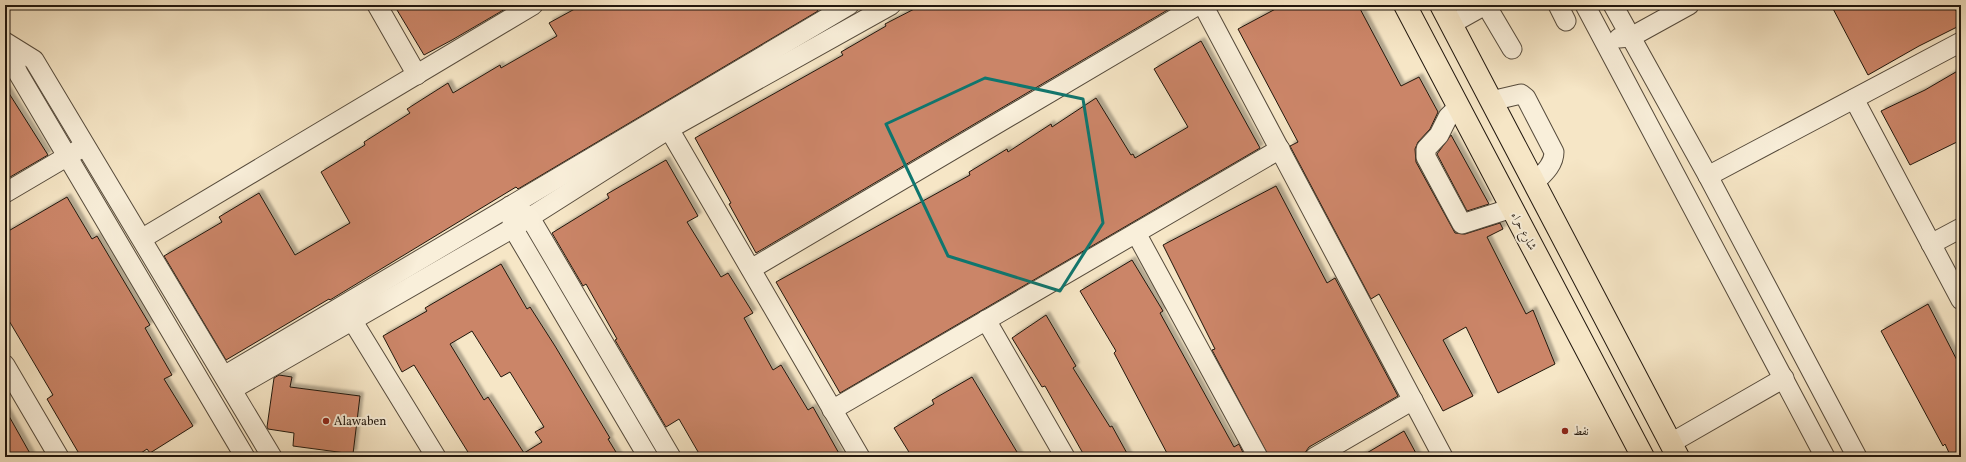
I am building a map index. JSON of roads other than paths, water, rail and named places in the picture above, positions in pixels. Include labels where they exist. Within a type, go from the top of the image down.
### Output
[{"type":"main road","name":"شارع حراء","points":[[1405,5],[1643,457]]},
{"type":"main road","points":[[1441,5],[1674,450]]},
{"type":"street","points":[[377,5],[417,75]]},
{"type":"street","points":[[143,238],[533,5]]},
{"type":"street","points":[[229,383],[352,320],[513,228],[529,216],[669,129],[891,5]]},
{"type":"street","points":[[751,269],[1198,5]]},
{"type":"street","points":[[1204,5],[1443,457]]},
{"type":"street","points":[[1451,24],[1486,5],[1512,49]]},
{"type":"street","points":[[1585,5],[1825,457]]},
{"type":"street","points":[[1603,39],[1631,37],[1689,5]]},
{"type":"street","points":[[229,383],[510,206],[843,6]]},
{"type":"street","points":[[1603,39],[1618,7]]},
{"type":"street","points":[[1618,7],[1631,37],[1708,176],[1857,457]]},
{"type":"street","points":[[5,42],[34,60],[143,238],[269,452],[246,457],[18,74],[5,42]]},
{"type":"street","points":[[1708,176],[1961,42]]},
{"type":"street","points":[[1491,101],[1521,94],[1526,98],[1554,152],[1552,164],[1534,183]]},
{"type":"street","points":[[1854,99],[1961,300]]},
{"type":"street","points":[[1458,107],[1448,118],[1439,135],[1426,149],[1426,157],[1462,224],[1512,208]]},
{"type":"street","points":[[669,129],[860,457]]},
{"type":"street","points":[[5,193],[85,145]]},
{"type":"street","points":[[832,410],[1280,149]]},
{"type":"street","points":[[510,206],[529,216],[671,457]]},
{"type":"street","points":[[510,206],[513,228],[648,457]]},
{"type":"street","points":[[1931,244],[1961,228]]},
{"type":"street","points":[[1136,232],[1258,457]]},
{"type":"street","points":[[352,320],[436,457]]},
{"type":"street","points":[[986,320],[1065,457]]},
{"type":"street","points":[[5,365],[60,457]]},
{"type":"street","points":[[1674,450],[1784,378]]},
{"type":"street","points":[[1315,457],[1412,400]]},
{"type":"place","name":"Alawaben","points":[[326,421]]},
{"type":"place","name":"نفط","points":[[1565,431]]}]
